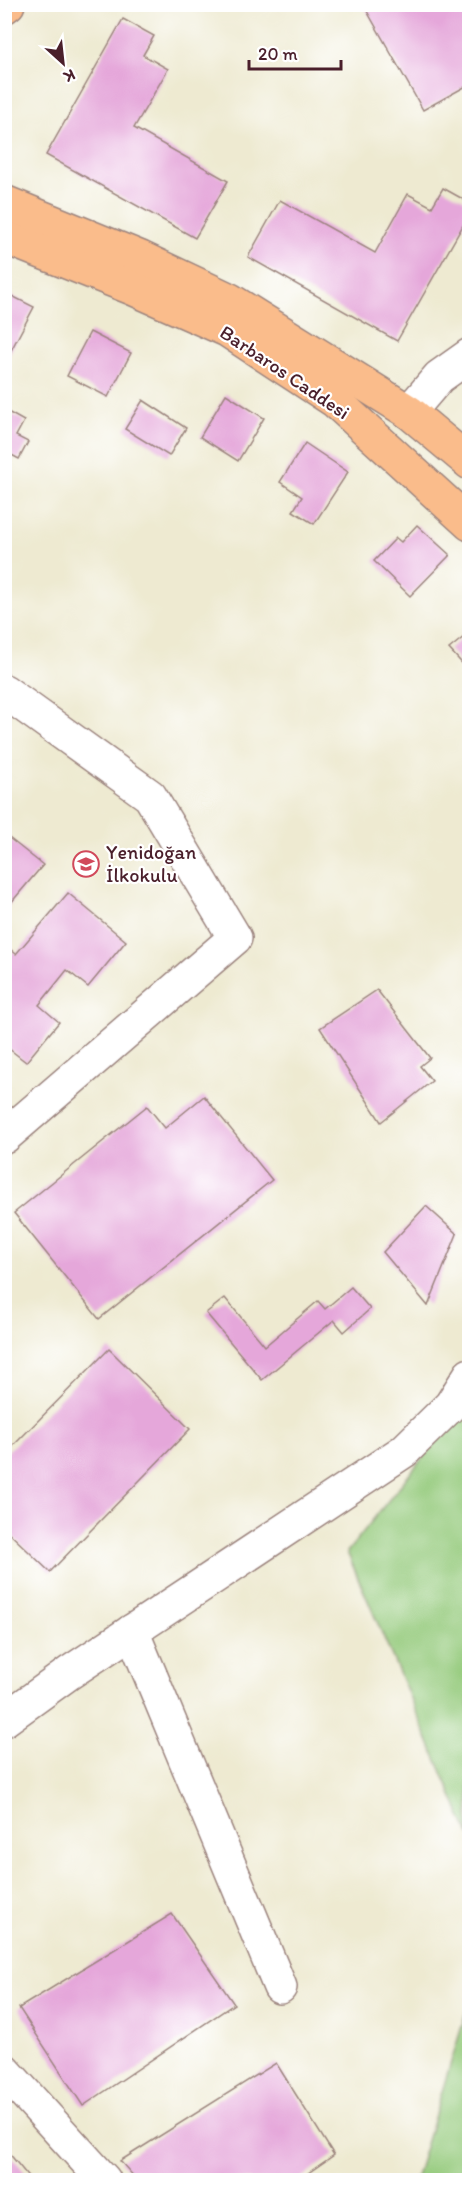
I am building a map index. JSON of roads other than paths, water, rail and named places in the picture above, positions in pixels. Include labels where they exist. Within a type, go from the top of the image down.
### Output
[{"type":"main road","name":"Barbaros Caddesi","points":[[4,202],[141,258],[230,300],[409,412],[470,463]]},
{"type":"main road","name":"Barbaros Caddesi","points":[[4,237],[132,288],[228,330],[334,401],[470,524]]},
{"type":"street","points":[[409,412],[439,377],[470,356]]},
{"type":"street","points":[[4,691],[150,796],[235,938],[4,1137]]},
{"type":"street","points":[[4,1720],[69,1673],[404,1450],[451,1405],[470,1375]]},
{"type":"street","points":[[132,1631],[280,1988]]},
{"type":"street","points":[[4,2070],[97,2178]]},
{"type":"place","name":"Yenidoğan İlkokulu","points":[[86,864]]}]
